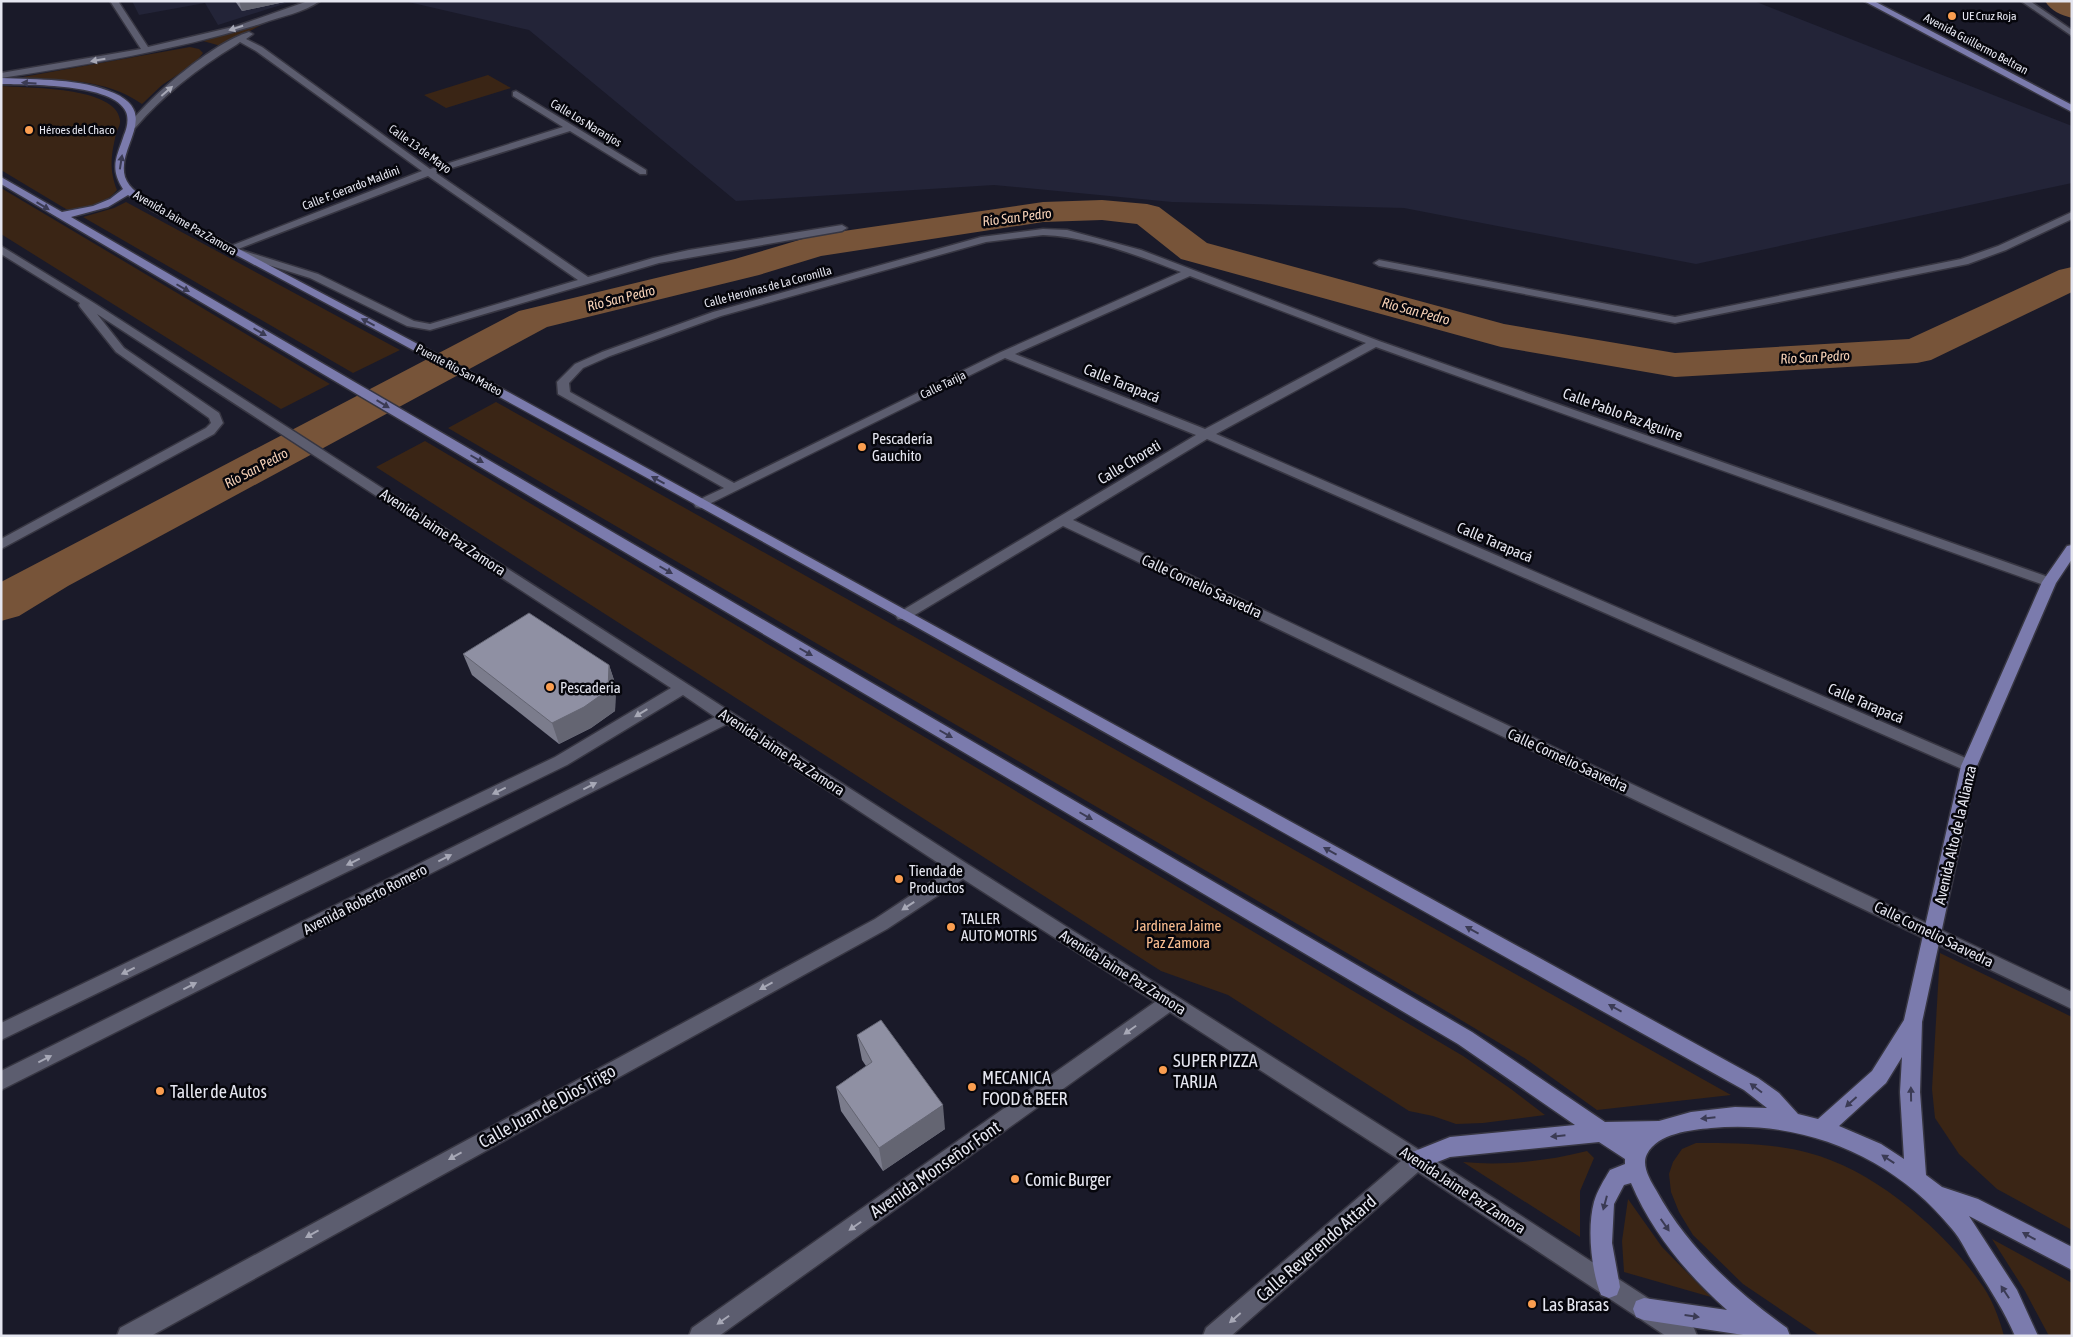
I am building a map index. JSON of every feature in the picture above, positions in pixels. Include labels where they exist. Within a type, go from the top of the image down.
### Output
[{"type":"main road","name":"Avenida Guillermo Beltran","points":[[1868,1],[2072,109]]},
{"type":"main road","points":[[1,81],[81,86],[103,92],[121,100],[130,110],[132,126]]},
{"type":"main road","name":"Avenida Jaime Paz Zamora","points":[[132,126],[119,161],[120,176],[128,189],[228,249],[412,345]]},
{"type":"main road","points":[[1,180],[1465,1038],[1521,1074],[1601,1132],[1636,1163],[1654,1209],[1682,1248],[1714,1282],[1773,1331]]},
{"type":"main road","points":[[58,215],[92,210],[120,198],[128,189]]},
{"type":"main road","name":"Puente Río San Mateo","points":[[412,345],[701,504]]},
{"type":"main road","points":[[701,504],[1751,1084],[1772,1100],[1792,1121]]},
{"type":"main road","name":"Avenida Alto de la Alianza","points":[[1916,1177],[1910,1092],[1913,1022],[1969,766],[2049,582],[2072,549]]},
{"type":"main road","name":"Avenida Alto de la Alianza","points":[[1822,1128],[1879,1077],[1913,1022]]},
{"type":"main road","points":[[1609,1287],[1601,1243],[1604,1202],[1617,1177],[1636,1163],[1645,1141],[1659,1131],[1676,1124],[1711,1118],[1757,1117],[1792,1121],[1822,1128],[1875,1151],[1916,1177],[1959,1220],[2009,1299],[2027,1336]]},
{"type":"main road","points":[[1417,1160],[1450,1147],[1601,1132],[1659,1131]]},
{"type":"main road","points":[[1934,1196],[1971,1206],[2072,1260]]},
{"type":"main road","points":[[1644,1309],[1773,1331]]},
{"type":"street","points":[[114,1],[146,51]]},
{"type":"street","points":[[1,76],[179,44],[282,15],[316,1]]},
{"type":"street","points":[[2026,1],[2072,34]]},
{"type":"street","points":[[132,126],[147,108],[173,86],[240,39],[282,15]]},
{"type":"street","name":"Calle 13 de Mayo","points":[[240,39],[265,53],[429,172],[584,280]]},
{"type":"street","points":[[179,44],[206,46],[217,54]]},
{"type":"street","name":"Calle Los Naranjos","points":[[516,94],[643,172]]},
{"type":"street","name":"Calle F. Gerardo Maldini","points":[[228,249],[429,172],[569,128]]},
{"type":"street","points":[[1379,263],[1675,320],[1964,262],[2002,248],[2072,215]]},
{"type":"street","points":[[228,249],[314,276],[411,324],[430,327],[584,280],[689,253],[842,228]]},
{"type":"street","name":"Calle Heroinas de La Coronilla","points":[[734,488],[564,394],[563,382],[579,366],[606,354],[717,314],[834,283],[985,239],[1010,234],[1067,233],[1137,252],[1175,266],[1188,273]]},
{"type":"street","points":[[1,248],[74,294],[120,350],[215,416],[217,423],[210,431],[2,543]]},
{"type":"street","name":"Calle Pablo Paz Aguirre","points":[[1188,273],[1375,343],[2049,582]]},
{"type":"street","name":"Calle Tarija","points":[[701,504],[1005,354],[1188,273]]},
{"type":"street","name":"Avenida Jaime Paz Zamora","points":[[74,294],[963,870],[1417,1160],[1686,1336]]},
{"type":"street","name":"Calle Choreti","points":[[903,616],[1206,434],[1375,343]]},
{"type":"street","name":"Calle Tarapacá","points":[[1005,354],[1206,434],[1969,766]]},
{"type":"street","name":"Calle Cornelio Saavedra","points":[[1064,521],[2072,1001]]},
{"type":"street","points":[[1,1032],[561,761],[683,688]]},
{"type":"street","name":"Avenida Roberto Romero","points":[[1,1081],[728,717]]},
{"type":"street","name":"Calle Juan de Dios Trigo","points":[[128,1336],[880,924],[963,870]]},
{"type":"street","name":"Avenida Monseñor Font","points":[[700,1336],[1170,1002]]},
{"type":"street","name":"Calle Reverendo Attard","points":[[1214,1336],[1417,1160]]},
{"type":"shaded area","points":[[132,1],[293,1],[218,25],[205,3],[139,15]]},
{"type":"shaded area","points":[[404,1],[1754,1],[2072,126],[2072,183],[1696,264],[1404,208],[1172,202],[994,185],[736,201],[529,30]]},
{"type":"green space","points":[[269,21],[221,46],[203,41]]},
{"type":"green space","points":[[190,47],[199,49],[203,53],[194,64],[162,85],[142,104],[113,89],[98,85],[66,80],[17,78]]},
{"type":"green space","points":[[488,75],[511,88],[446,108],[424,95]]},
{"type":"green space","points":[[1,86],[68,91],[103,101],[115,109],[120,120],[112,156],[112,169],[117,190],[107,200],[94,206],[66,209],[1,170]]},
{"type":"green space","points":[[1,188],[330,384],[281,409],[1,234]]},
{"type":"green space","points":[[126,202],[400,350],[353,373],[83,217],[114,208]]},
{"type":"green space","name":"Jardinera Jaime Paz Zamora","points":[[496,402],[1731,1095],[1597,1110],[1526,1059],[1441,1008],[448,428]]},
{"type":"green space","name":"Jardinera Jaime Paz Zamora","points":[[425,441],[1463,1056],[1545,1115],[1483,1123],[1456,1124],[1433,1116],[1409,1111],[1228,995],[1161,971],[376,467]]},
{"type":"green space","points":[[1940,953],[2072,1017],[2072,1230],[1997,1189],[1959,1154],[1935,1118],[1932,1089]]},
{"type":"green space","points":[[1696,1143],[1753,1144],[1809,1153],[1857,1172],[1881,1187],[1926,1221],[1964,1261],[1991,1300],[2004,1336],[1820,1336],[1743,1284],[1693,1235],[1679,1212],[1671,1192],[1669,1174],[1673,1162],[1682,1149]]},
{"type":"green space","points":[[1587,1151],[1594,1158],[1580,1191],[1580,1237],[1463,1162],[1526,1162]]},
{"type":"green space","points":[[1628,1199],[1662,1247],[1711,1297],[1624,1272],[1622,1241]]},
{"type":"green space","points":[[1992,1239],[2072,1283],[2072,1336],[2049,1336],[2025,1291]]},
{"type":"building","points":[[529,613],[609,665],[608,690],[584,707],[552,723],[463,654]]},
{"type":"building","points":[[881,1020],[943,1105],[879,1148],[836,1087],[872,1062],[857,1035]]},
{"type":"waterway","name":"Río San Pedro","points":[[2058,1],[2072,10]]},
{"type":"waterway","name":"Río San Pedro","points":[[1,604],[51,575],[533,319],[746,267],[816,246],[1043,212],[1102,210],[1147,214],[1194,251],[1501,335],[1675,365],[1917,351],[2072,278]]},
{"type":"place","name":"UE Cruz Roja","points":[[1952,16]]},
{"type":"place","name":"Héroes del Chaco","points":[[29,130]]},
{"type":"place","name":"Pescadería Gauchito","points":[[862,447]]},
{"type":"place","name":"Pescaderia","points":[[550,687]]},
{"type":"place","name":"Tienda de Productos","points":[[899,879]]},
{"type":"place","name":"TALLER AUTO MOTRIS","points":[[951,927]]},
{"type":"place","name":"SUPER PIZZA TARIJA","points":[[1163,1070]]},
{"type":"place","name":"MECANICA FOOD & BEER","points":[[972,1087]]},
{"type":"place","name":"Taller de Autos","points":[[160,1091]]},
{"type":"place","name":"Comic Burger","points":[[1015,1179]]},
{"type":"place","name":"Las Brasas","points":[[1532,1304]]}]
